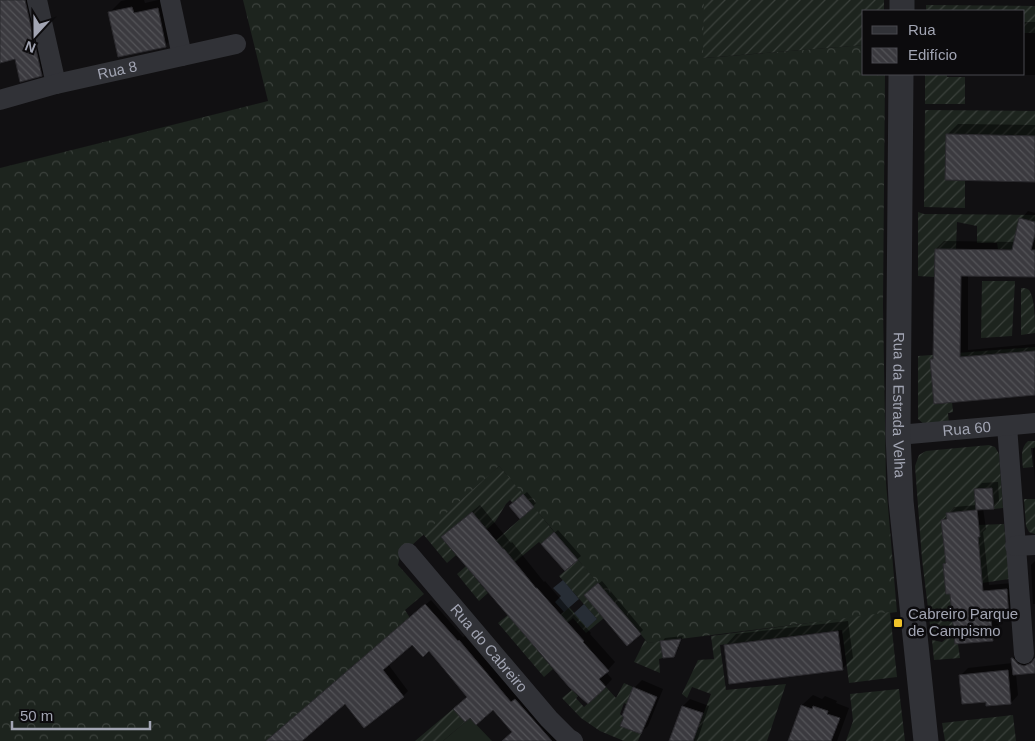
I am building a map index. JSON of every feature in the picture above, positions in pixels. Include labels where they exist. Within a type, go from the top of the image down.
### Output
[{"type":"street","points":[[37,0],[56,84]]},
{"type":"street","points":[[170,0],[182,56]]},
{"type":"street","name":"Rua 8","points":[[0,100],[56,84],[236,44]]},
{"type":"street","name":"Rua da Estrada Velha","points":[[901,75],[898,435],[901,501],[926,739]]},
{"type":"street","name":"Rua 60","points":[[898,435],[1035,423]]},
{"type":"street","points":[[1007,426],[1025,545],[1024,654]]},
{"type":"street","name":"Rua do Cabreiro","points":[[408,553],[549,719],[573,741]]},
{"type":"green space","points":[[243,0],[704,0],[704,58],[862,45],[862,75],[885,75],[883,306],[886,483],[897,612],[648,643],[499,466],[400,556],[398,565],[424,594],[405,610],[410,618],[266,741],[0,741],[0,168],[268,101]]},
{"type":"green space","points":[[704,0],[884,0],[884,10],[862,10],[862,45],[703,58]]},
{"type":"green space","points":[[926,5],[1035,6],[1035,33],[1025,33],[1025,10],[926,10]]},
{"type":"green space","points":[[925,75],[965,77],[965,104],[925,104]]},
{"type":"green space","points":[[925,110],[1035,111],[1035,136],[946,134],[945,180],[965,181],[965,208],[924,207]]},
{"type":"green space","points":[[918,212],[924,214],[1035,215],[1035,222],[1019,218],[1035,234],[1035,240],[1018,236],[1018,250],[998,249],[997,243],[977,243],[977,226],[957,222],[956,249],[935,249],[934,277],[918,276]]},
{"type":"green space","points":[[982,281],[1015,281],[1012,336],[981,338]]},
{"type":"green space","points":[[1021,288],[1028,289],[1031,294],[1035,333],[1021,335]]},
{"type":"green space","points":[[1035,347],[1035,351],[930,359],[934,403],[952,402],[953,412],[948,413],[949,424],[925,425],[918,419],[918,356]]},
{"type":"green space","points":[[1028,441],[1035,441],[1035,448],[1031,448],[1033,467],[1023,468],[1023,450]]},
{"type":"green space","points":[[989,445],[995,447],[999,454],[1003,508],[994,509],[992,488],[975,489],[976,510],[947,513],[947,519],[941,520],[980,537],[979,525],[1004,524],[1009,579],[982,583],[980,560],[943,564],[946,594],[966,592],[953,619],[954,630],[941,630],[931,633],[922,559],[915,466],[919,455],[926,451]]},
{"type":"green space","points":[[499,466],[523,494],[513,503],[510,500],[495,522],[487,529],[472,512],[441,537],[456,555],[447,563],[423,534]]},
{"type":"green space","points":[[1024,499],[1035,499],[1035,534],[1029,532],[1026,526]]},
{"type":"green space","points":[[534,507],[554,532],[541,544],[539,542],[515,562],[504,549],[473,575],[488,593],[479,601],[457,574]]},
{"type":"green space","points":[[578,560],[598,583],[584,595],[604,618],[586,633],[573,618],[537,650],[553,669],[544,677],[498,623],[508,615],[560,615],[569,607],[587,627],[597,619],[559,576]]},
{"type":"green space","points":[[890,612],[897,677],[849,683],[842,630],[720,645],[726,690],[786,684],[767,741],[693,741],[711,694],[692,687],[687,698],[682,694],[698,660],[714,659],[711,636]]},
{"type":"green space","points":[[954,637],[955,644],[958,644],[960,658],[934,660],[932,640],[942,642],[947,638]]},
{"type":"green space","points":[[645,640],[648,643],[660,641],[663,658],[659,659],[660,673],[634,662]]},
{"type":"green space","points":[[624,683],[633,687],[628,705],[624,703],[620,714],[624,717],[620,725],[641,734],[638,741],[624,741],[600,731],[581,718],[562,698],[572,690],[584,707],[606,687],[616,698]]},
{"type":"green space","points":[[899,689],[905,741],[846,741],[853,721],[850,694]]},
{"type":"green space","points":[[453,709],[465,722],[443,741],[415,741]]},
{"type":"green space","points":[[1013,715],[1016,741],[945,741],[942,723]]},
{"type":"green space","points":[[470,718],[492,741],[443,741]]},
{"type":"shaded area","points":[[563,580],[579,599],[564,612],[555,602],[561,596],[553,588]]},
{"type":"shaded area","points":[[584,604],[597,619],[587,628],[574,613]]},
{"type":"building","points":[[0,0],[25,0],[42,76],[20,82],[15,59],[0,63]]},
{"type":"building","points":[[132,7],[134,13],[158,8],[166,47],[118,57],[108,12]]},
{"type":"building","points":[[946,134],[1035,136],[1035,182],[945,180]]},
{"type":"building","points":[[1019,218],[1035,222],[1035,234],[1031,250],[1035,250],[1035,277],[961,276],[960,357],[1035,351],[1035,395],[934,404],[930,359],[933,359],[935,249],[1012,250]]},
{"type":"building","points":[[992,488],[994,509],[977,510],[983,591],[1007,589],[1009,618],[991,619],[993,641],[955,644],[950,594],[946,594],[943,564],[946,563],[941,520],[947,519],[946,513],[976,510],[974,489]]},
{"type":"building","points":[[523,494],[534,507],[520,519],[509,506]]},
{"type":"building","points":[[472,512],[609,671],[599,679],[606,687],[588,704],[569,687],[441,537]]},
{"type":"building","points":[[554,532],[578,560],[565,571],[541,544]]},
{"type":"building","points":[[598,583],[641,634],[627,646],[584,595]]},
{"type":"building","points":[[425,604],[459,640],[511,702],[515,699],[552,741],[502,741],[512,732],[493,710],[476,725],[470,718],[465,722],[453,709],[467,697],[429,651],[423,657],[412,645],[383,670],[404,697],[364,728],[345,704],[302,741],[266,741]]},
{"type":"building","points":[[838,631],[843,670],[729,684],[724,645]]},
{"type":"building","points":[[681,639],[674,657],[663,658],[660,641]]},
{"type":"building","points":[[1011,658],[1024,666],[1031,663],[1035,658],[1035,673],[1013,675]]},
{"type":"building","points":[[1008,670],[1011,704],[986,706],[986,702],[962,704],[959,675]]},
{"type":"building","points":[[633,687],[657,697],[641,734],[620,726]]},
{"type":"building","points":[[801,705],[812,709],[813,706],[828,711],[827,714],[840,718],[831,741],[788,741]]},
{"type":"building","points":[[682,706],[703,713],[693,741],[669,741]]},
{"type":"place","name":"Cabreiro Parque de Campismo","points":[[898,623]]}]
